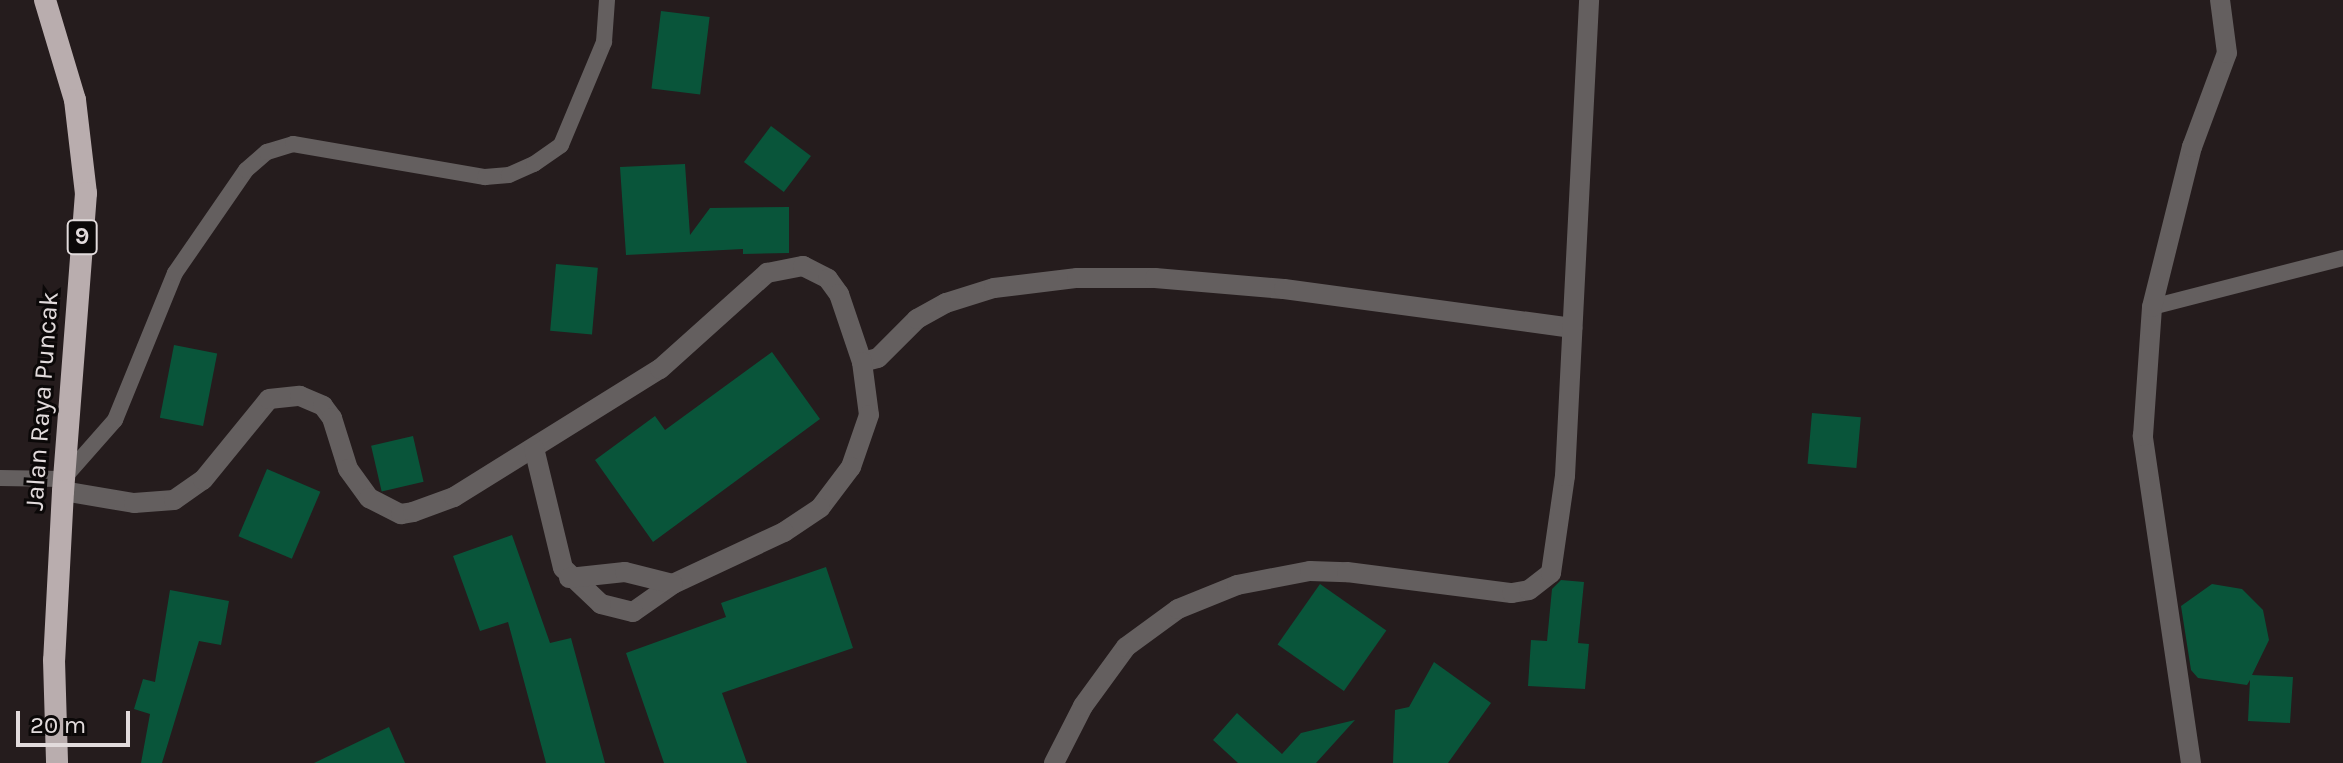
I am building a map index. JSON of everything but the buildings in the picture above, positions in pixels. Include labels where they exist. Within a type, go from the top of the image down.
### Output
[{"type":"highway","name":"Jalan Raya Puncak","points":[[45,0],[75,100],[86,193],[63,485],[51,761]]},
{"type":"street","points":[[1054,763],[1083,706],[1126,647],[1178,609],[1237,585],[1310,571],[1512,593],[1540,584],[1551,573],[1558,537],[1572,328],[1589,0]]},
{"type":"street","points":[[2191,763],[2143,436],[2152,307],[2192,147],[2227,53],[2220,0]]},
{"type":"street","points":[[63,485],[134,503],[174,500],[203,480],[269,399],[285,395],[323,406],[332,418],[355,482],[376,503],[401,514],[454,497],[660,369],[690,338],[782,266],[803,266],[828,279],[846,311],[862,362],[867,428],[851,467],[820,508],[784,532],[673,584],[624,612],[601,604],[569,578],[534,448]]},
{"type":"street","points":[[862,362],[878,358],[917,319],[946,303],[1007,286],[1077,278],[1155,278],[1284,289],[1572,328]]},
{"type":"street","points":[[569,578],[625,572],[673,584]]},
{"type":"lane","points":[[0,478],[63,485],[115,420],[175,273],[246,170],[267,152],[293,144],[485,177],[509,175],[534,164],[561,145],[604,42],[607,0]]},
{"type":"lane","points":[[2152,307],[2343,258]]}]
